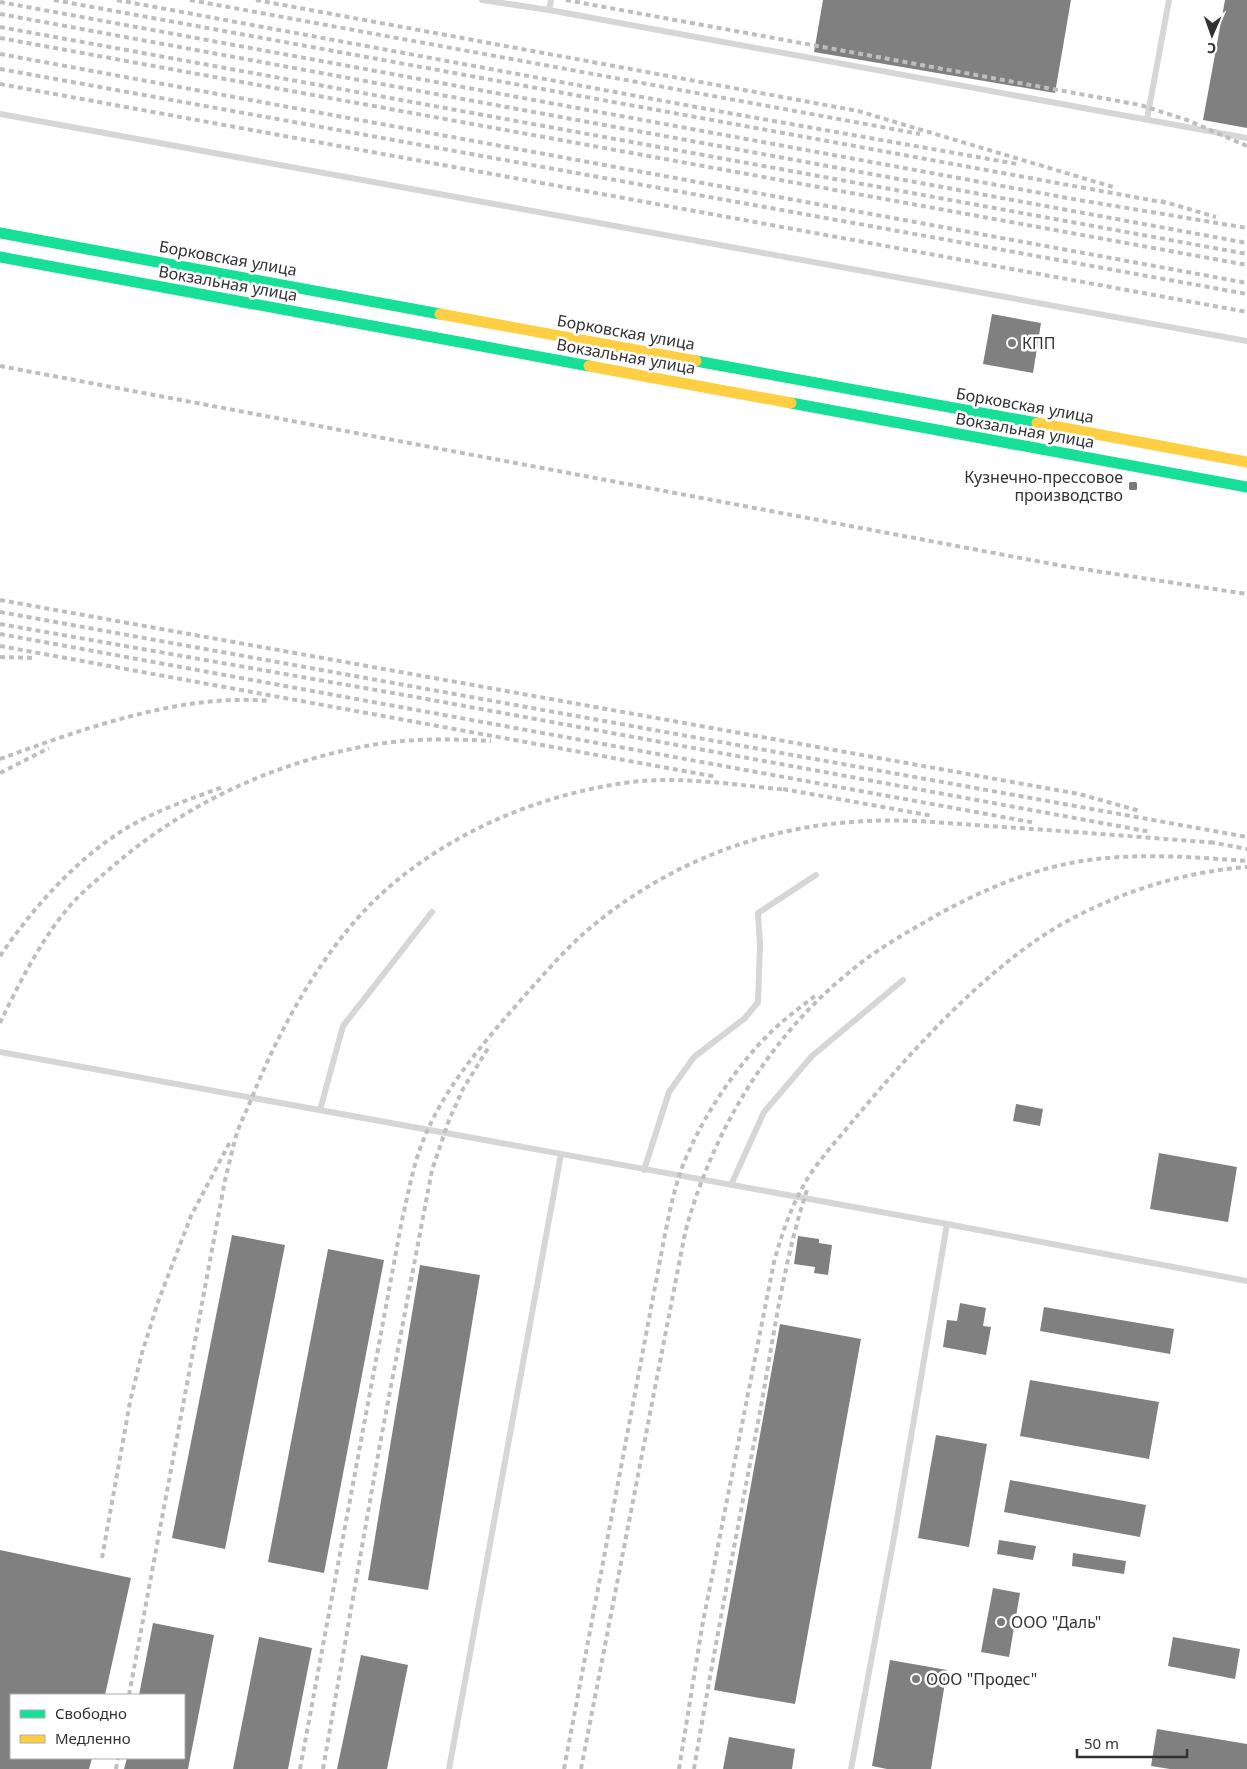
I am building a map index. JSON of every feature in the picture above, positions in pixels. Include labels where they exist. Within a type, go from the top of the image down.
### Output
[{"type":"main road","name":"Борковская улица","points":[[0,233],[1247,462]]},
{"type":"main road","name":"Вокзальная улица","points":[[0,257],[1247,487]]},
{"type":"lane","points":[[482,0],[549,10],[1247,138]]},
{"type":"lane","points":[[549,10],[551,0]]},
{"type":"lane","points":[[1147,120],[1168,0]]},
{"type":"lane","points":[[0,114],[1247,341]]},
{"type":"lane","points":[[644,1170],[669,1092],[694,1057],[745,1018],[758,1002],[760,944],[758,913],[816,875]]},
{"type":"lane","points":[[320,1110],[343,1026],[432,912]]},
{"type":"lane","points":[[731,1185],[764,1112],[812,1056],[902,980]]},
{"type":"lane","points":[[0,1052],[947,1224],[1247,1281]]},
{"type":"lane","points":[[449,1769],[561,1154]]},
{"type":"lane","points":[[851,1769],[893,1542],[947,1224]]},
{"type":"building","points":[[823,0],[1071,0],[1055,93],[814,52]]},
{"type":"building","points":[[1225,0],[1247,0],[1247,128],[1203,120]]},
{"type":"building","name":"КПП","points":[[992,314],[1041,323],[1033,373],[983,364]]},
{"type":"building","points":[[1016,1104],[1043,1109],[1040,1126],[1013,1121]]},
{"type":"building","points":[[1159,1153],[1237,1167],[1228,1222],[1150,1209]]},
{"type":"building","points":[[232,1235],[285,1245],[225,1549],[172,1538]]},
{"type":"building","points":[[798,1236],[819,1239],[819,1243],[832,1245],[828,1275],[814,1273],[815,1267],[794,1264]]},
{"type":"building","points":[[328,1249],[384,1260],[324,1573],[268,1562]]},
{"type":"building","points":[[420,1265],[480,1275],[428,1590],[368,1580]]},
{"type":"building","points":[[960,1303],[986,1308],[983,1326],[991,1327],[986,1355],[943,1347],[947,1320],[957,1321]]},
{"type":"building","points":[[1044,1307],[1174,1329],[1170,1354],[1040,1331]]},
{"type":"building","points":[[780,1324],[861,1339],[795,1704],[714,1690]]},
{"type":"building","points":[[1030,1380],[1159,1402],[1149,1459],[1020,1436]]},
{"type":"building","points":[[936,1435],[987,1444],[969,1547],[918,1538]]},
{"type":"building","points":[[1010,1480],[1146,1505],[1140,1537],[1004,1512]]},
{"type":"building","points":[[999,1540],[1036,1546],[1033,1560],[997,1554]]},
{"type":"building","points":[[0,1550],[131,1578],[105,1694],[10,1694],[10,1759],[92,1759],[89,1769],[0,1769]]},
{"type":"building","points":[[1073,1553],[1126,1561],[1124,1574],[1072,1566]]},
{"type":"building","name":"ООО \"Даль\"","points":[[993,1588],[1020,1593],[1009,1657],[981,1652]]},
{"type":"building","points":[[153,1623],[214,1635],[188,1769],[124,1769],[127,1759],[185,1759],[185,1694],[139,1694]]},
{"type":"building","points":[[259,1637],[312,1648],[288,1769],[233,1769]]},
{"type":"building","points":[[1173,1637],[1240,1649],[1235,1679],[1168,1666]]},
{"type":"building","points":[[361,1655],[408,1665],[387,1769],[337,1769]]},
{"type":"building","points":[[890,1660],[947,1670],[931,1769],[887,1769],[872,1766]]},
{"type":"building","points":[[1157,1729],[1247,1744],[1247,1769],[1170,1769],[1151,1766]]},
{"type":"building","points":[[729,1737],[795,1749],[792,1769],[723,1769]]},
{"type":"railway","points":[[54,0],[1167,203]]},
{"type":"railway","points":[[117,0],[734,114],[1017,164]]},
{"type":"railway","points":[[190,0],[920,134]]},
{"type":"railway","points":[[256,0],[858,111],[1113,187]]},
{"type":"railway","points":[[566,0],[1140,105],[1187,120],[1247,146]]},
{"type":"railway","points":[[0,2],[1073,199],[1247,228]]},
{"type":"railway","points":[[0,14],[1247,243]]},
{"type":"railway","points":[[0,27],[1247,254]]},
{"type":"railway","points":[[0,38],[1247,265]]},
{"type":"railway","points":[[0,54],[1247,283]]},
{"type":"railway","points":[[0,69],[1247,294]]},
{"type":"railway","points":[[0,84],[1247,312]]},
{"type":"railway","points":[[1161,201],[1216,217]]},
{"type":"railway","points":[[0,366],[1063,566],[1247,594]]},
{"type":"railway","points":[[0,600],[1079,794],[1140,811]]},
{"type":"railway","points":[[0,612],[1247,837]]},
{"type":"railway","points":[[0,624],[410,696],[1151,832]]},
{"type":"railway","points":[[0,634],[1036,823]]},
{"type":"railway","points":[[0,646],[717,777]]},
{"type":"railway","points":[[0,657],[33,658]]},
{"type":"railway","points":[[0,759],[98,725],[167,708],[202,702],[270,701]]},
{"type":"railway","points":[[0,1023],[40,947],[73,902],[134,849],[166,826],[198,807],[232,789],[267,774],[303,761],[340,751],[378,744],[421,740],[491,741]]},
{"type":"railway","points":[[0,773],[49,748]]},
{"type":"railway","points":[[129,1694],[225,1180],[236,1136],[262,1073],[289,1018],[304,991],[339,940],[379,896],[434,853],[464,835],[529,807],[562,796],[597,788],[651,780],[710,782],[788,790]]},
{"type":"railway","points":[[0,956],[26,920],[56,886],[107,841],[148,817],[223,787]]},
{"type":"railway","points":[[783,789],[933,816]]},
{"type":"railway","points":[[300,1769],[402,1220],[418,1155],[430,1124],[453,1084],[481,1047],[565,951],[590,928],[619,906],[649,886],[680,869],[713,854],[747,842],[782,832],[817,826],[870,821],[921,821],[1217,843]]},
{"type":"railway","points":[[1210,842],[1247,849]]},
{"type":"railway","points":[[581,1769],[685,1233],[711,1159],[728,1123],[748,1088],[770,1056],[822,996],[862,962],[937,915],[973,896],[1011,880],[1069,863],[1109,858],[1168,856],[1247,861]]},
{"type":"railway","points":[[679,1769],[702,1627],[774,1262],[787,1220],[806,1181],[857,1116],[929,1035],[984,982],[1041,937],[1071,919],[1134,891],[1201,873],[1247,867]]},
{"type":"railway","points":[[564,1769],[665,1234],[678,1180],[685,1159],[697,1135],[733,1076],[771,1032],[815,996]]},
{"type":"railway","points":[[323,1769],[380,1444],[432,1170],[449,1120],[463,1089],[490,1045]]},
{"type":"railway","points":[[102,1558],[130,1402],[142,1353],[158,1302],[191,1216],[231,1140]]},
{"type":"railway","points":[[694,1769],[780,1300],[792,1244],[807,1190]]},
{"type":"railway","points":[[116,1769],[118,1759]]},
{"type":"traffic: fast","points":[[0,233],[440,314]]},
{"type":"traffic: fast","points":[[0,257],[589,366]]},
{"type":"traffic: fast","points":[[696,361],[1037,423]]},
{"type":"traffic: fast","points":[[791,403],[1247,487]]},
{"type":"traffic: slow","points":[[440,314],[696,361]]},
{"type":"traffic: slow","points":[[589,366],[791,403]]},
{"type":"traffic: slow","points":[[1037,423],[1247,462]]},
{"type":"place","name":"КПП","points":[[1012,343]]},
{"type":"place","name":"Кузнечно-прессовое производство","points":[[1133,486]]},
{"type":"place","name":"ООО \"Даль\"","points":[[1001,1622]]},
{"type":"place","name":"ООО \"Продес\"","points":[[916,1679]]}]
